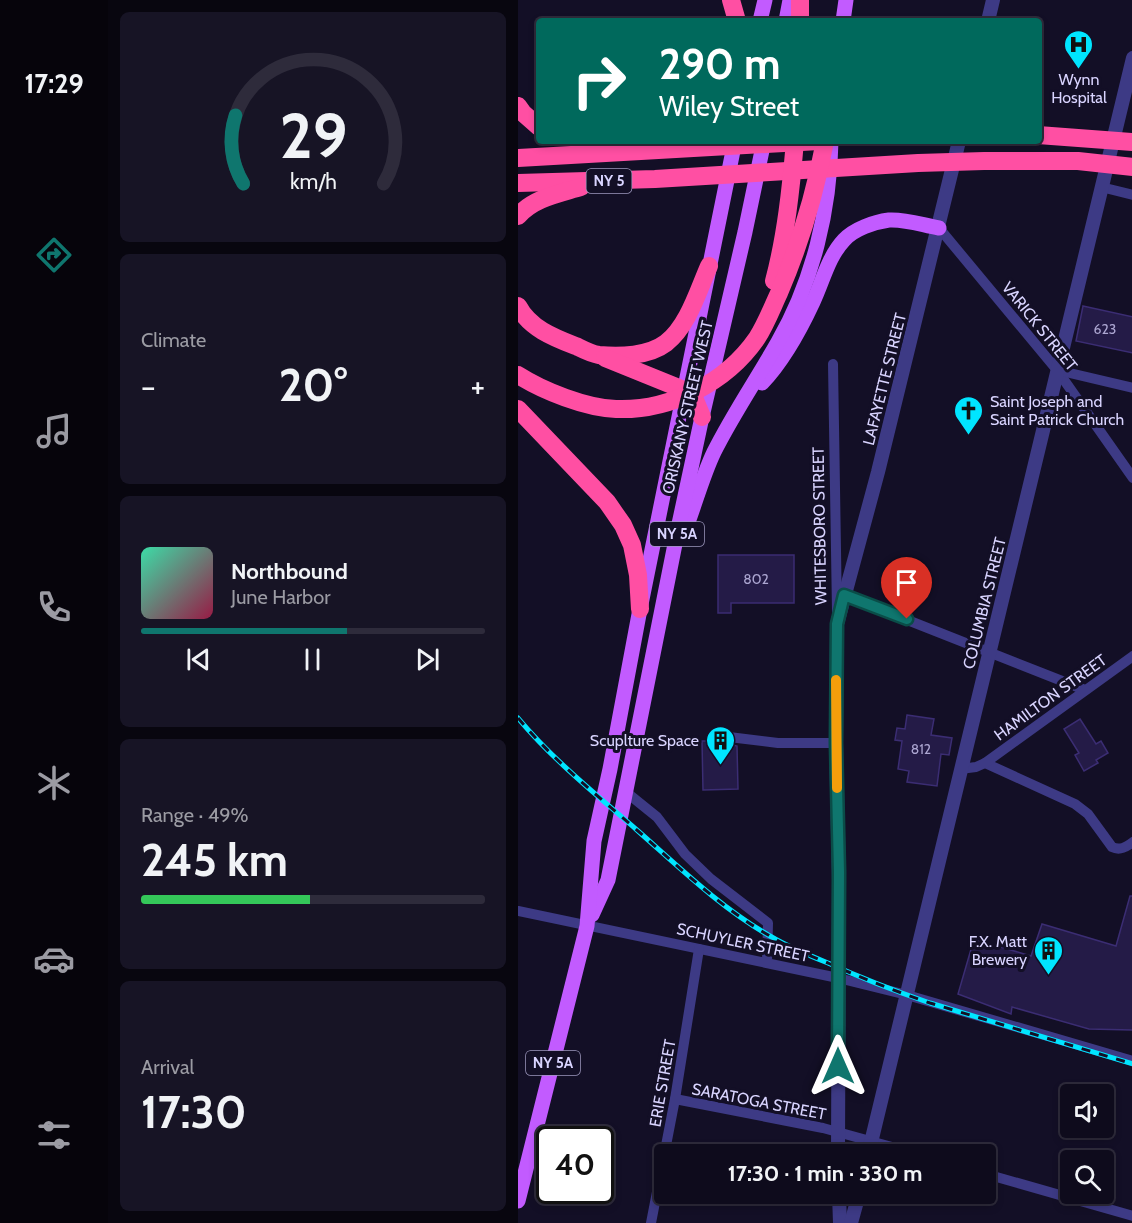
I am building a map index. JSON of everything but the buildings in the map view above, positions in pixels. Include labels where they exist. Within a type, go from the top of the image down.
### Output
[{"type":"highway","points":[[731,0],[736,18]]},
{"type":"highway","points":[[800,0],[800,18]]},
{"type":"highway","points":[[518,106],[536,124]]},
{"type":"highway","points":[[1042,135],[1133,142]]},
{"type":"highway","points":[[577,144],[643,151]]},
{"type":"highway","name":"NY 5","points":[[518,158],[767,144]]},
{"type":"highway","points":[[734,364],[756,325],[773,286],[779,264],[790,195],[795,144]]},
{"type":"highway","points":[[518,375],[564,398],[616,409],[651,406],[677,399],[691,394],[712,381],[734,364],[758,337],[768,319],[789,270],[811,204],[824,144]]},
{"type":"highway","name":"NY 5","points":[[518,183],[776,173],[918,163],[984,161],[1078,161],[1133,167]]},
{"type":"highway","points":[[518,216],[530,204],[599,181]]},
{"type":"highway","points":[[597,355],[623,356],[665,344],[687,317],[709,267]]},
{"type":"highway","points":[[518,306],[530,322],[543,332],[684,390],[695,400],[702,417]]},
{"type":"highway","points":[[518,409],[607,502],[623,525],[632,545],[638,575],[640,609]]},
{"type":"main road","points":[[761,18],[765,0]]},
{"type":"main road","points":[[787,18],[790,0]]},
{"type":"main road","points":[[843,18],[846,0]]},
{"type":"main road","name":"ORISKANY STREET WEST","points":[[518,1201],[587,926],[594,841],[734,144]]},
{"type":"main road","name":"ORISKANY STREET WEST","points":[[587,926],[608,880],[702,417],[763,144]]},
{"type":"main road","points":[[670,570],[713,454],[779,341],[796,306],[813,260],[824,217],[832,144]]},
{"type":"main road","points":[[744,399],[764,381],[788,350],[836,249],[845,239],[865,227],[887,220],[908,221],[939,228]]},
{"type":"street","points":[[989,18],[993,0]]},
{"type":"street","name":"COLUMBIA STREET","points":[[871,1144],[1133,58]]},
{"type":"street","name":"LAFAYETTE STREET","points":[[837,624],[881,460],[958,144]]},
{"type":"street","points":[[1101,187],[1133,195]]},
{"type":"street","name":"VARICK STREET","points":[[939,228],[1033,339],[1133,478]]},
{"type":"street","name":"WHITESBORO STREET","points":[[833,364],[839,872],[838,1144]]},
{"type":"street","points":[[1057,370],[1133,388]]},
{"type":"street","points":[[844,595],[1085,690]]},
{"type":"street","name":"HAMILTON STREET","points":[[985,763],[1133,656]]},
{"type":"street","points":[[729,737],[778,743],[836,743]]},
{"type":"street","points":[[960,769],[985,763],[1075,804],[1088,814],[1115,849],[1125,848],[1133,842]]},
{"type":"street","points":[[626,792],[656,817],[685,854],[711,879],[768,923],[767,962]]},
{"type":"street","name":"SCHUYLER STREET","points":[[518,911],[838,978],[907,995],[1133,1062]]},
{"type":"street","name":"ERIE STREET","points":[[651,1223],[675,1100],[699,949]]},
{"type":"street","name":"SARATOGA STREET","points":[[675,1100],[838,1132],[882,1144]]},
{"type":"street","points":[[996,1177],[1133,1216]]},
{"type":"street","points":[[839,1204],[840,1223]]},
{"type":"street","points":[[851,1223],[856,1204]]},
{"type":"railway","points":[[518,718],[561,763],[685,873],[735,913],[777,940],[853,974],[930,1003],[1133,1064]]},
{"type":"slow traffic","points":[[836,680],[837,788]]},
{"type":"place","name":"Wynn Hospital","points":[[1079,70]]},
{"type":"place","name":"Saint Joseph and Saint Patrick Church","points":[[969,436]]},
{"type":"place","name":"Scuplture Space","points":[[720,766]]},
{"type":"place","name":"F.X. Matt Brewery","points":[[1048,976]]},
{"type":"route","points":[[838,1066],[837,624],[844,595],[907,619]]}]
